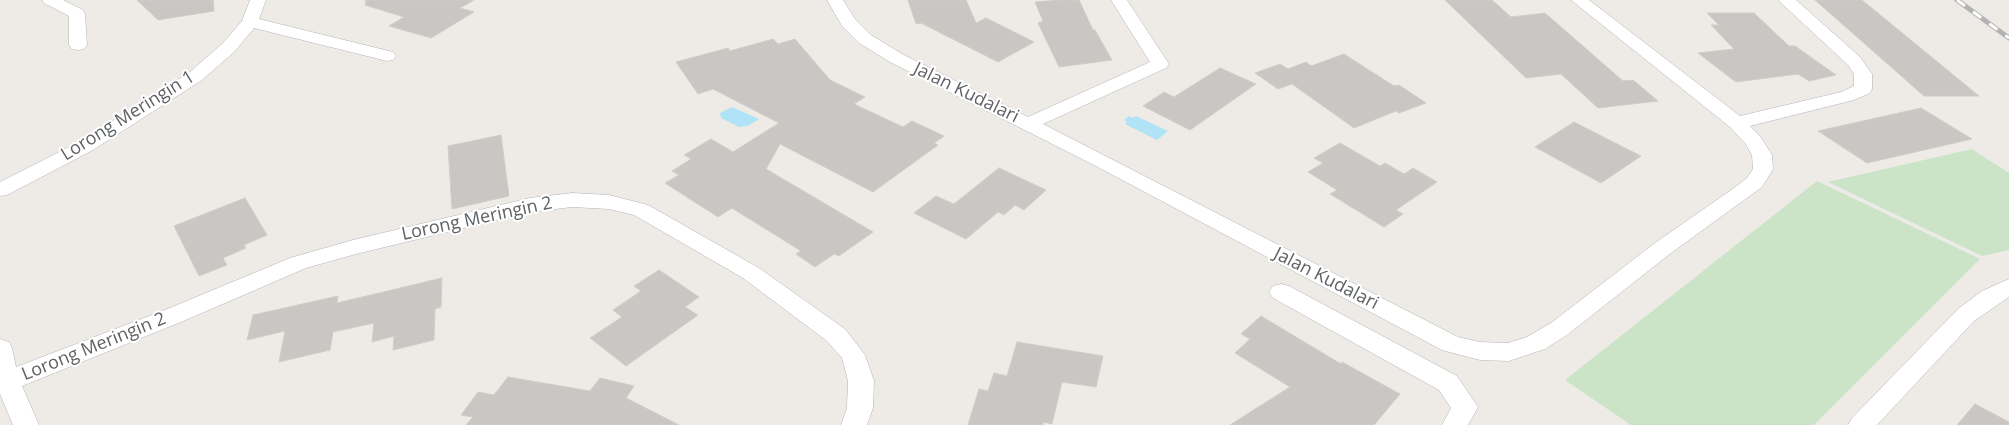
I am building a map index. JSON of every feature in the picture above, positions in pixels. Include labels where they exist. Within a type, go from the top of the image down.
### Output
[{"type":"street","points":[[50,0],[77,14],[78,45]]},
{"type":"street","name":"Lorong Meringin 1","points":[[0,190],[86,146],[196,76],[229,47],[250,22],[258,0]]},
{"type":"street","name":"Jalan Kudalari","points":[[835,0],[848,22],[865,39],[896,58],[1028,124],[1452,344],[1480,351],[1509,352],[1536,343],[1559,329],[1663,248],[1755,182],[1762,169],[1762,155],[1753,140],[1737,123]]},
{"type":"street","points":[[1028,124],[1160,64],[1119,0]]},
{"type":"street","points":[[1579,0],[1737,123],[1847,96],[1863,89],[1863,74],[1854,61],[1786,0]]},
{"type":"street","points":[[250,22],[387,56]]},
{"type":"street","name":"Lorong Meringin 2","points":[[7,381],[172,316],[298,263],[361,244],[530,205],[572,200],[609,202],[641,210],[752,273],[836,335],[853,355],[861,381],[860,408],[854,425]]},
{"type":"street","points":[[1862,425],[1966,315],[1990,297],[2009,287]]},
{"type":"street","points":[[1281,292],[1448,383],[1465,407],[1456,425]]},
{"type":"street","points":[[0,348],[7,381],[26,425]]},
{"type":"green space","points":[[1972,149],[2009,173],[2009,250],[1982,256],[1828,182]]},
{"type":"green space","points":[[1817,181],[1980,259],[1814,425],[1631,425],[1565,380]]},
{"type":"water","points":[[732,107],[759,119],[748,126],[739,127],[721,118],[720,113]]},
{"type":"water","points":[[1129,116],[1133,118],[1136,116],[1168,131],[1157,140],[1125,124],[1127,122],[1124,120]]},
{"type":"building","points":[[137,0],[213,0],[214,11],[158,20]]},
{"type":"building","points":[[366,0],[474,0],[460,8],[474,12],[431,38],[389,26],[404,17],[365,5]]},
{"type":"building","points":[[908,0],[966,0],[976,23],[986,18],[1034,42],[998,62],[921,23],[916,24]]},
{"type":"building","points":[[1079,0],[1093,30],[1095,30],[1112,60],[1059,67],[1038,23],[1043,21],[1035,2]]},
{"type":"building","points":[[1445,0],[1492,0],[1511,17],[1545,13],[1623,81],[1633,80],[1658,101],[1598,108],[1561,74],[1526,78]]},
{"type":"building","points":[[1815,0],[1862,0],[1979,96],[1924,96]]},
{"type":"building","points":[[1707,13],[1754,13],[1789,46],[1795,46],[1836,75],[1809,81],[1798,74],[1736,82],[1698,53],[1734,49],[1711,25],[1719,25]]},
{"type":"building","points":[[773,39],[778,44],[795,39],[830,80],[865,97],[854,104],[903,127],[912,121],[944,136],[934,143],[938,145],[873,192],[780,144],[766,169],[873,232],[839,256],[834,254],[815,267],[796,254],[801,251],[732,208],[718,217],[665,183],[679,175],[672,171],[691,159],[684,155],[711,139],[733,152],[779,123],[713,89],[698,94],[676,62],[728,48],[730,51]]},
{"type":"building","points":[[1344,54],[1394,86],[1399,85],[1426,103],[1399,113],[1396,111],[1354,128],[1292,84],[1278,89],[1255,73],[1280,64],[1288,69],[1306,62],[1311,66]]},
{"type":"building","points":[[1220,68],[1256,84],[1190,130],[1143,106],[1164,92],[1174,97]]},
{"type":"building","points":[[1921,108],[1972,139],[1867,163],[1818,131]]},
{"type":"building","points":[[1574,122],[1641,156],[1601,183],[1535,147]]},
{"type":"building","points":[[501,135],[509,196],[452,209],[448,146]]},
{"type":"building","points":[[1340,143],[1380,166],[1385,163],[1404,174],[1413,168],[1437,182],[1396,210],[1403,214],[1384,227],[1330,194],[1337,190],[1308,172],[1323,163],[1314,158]]},
{"type":"building","points":[[999,168],[1046,190],[1024,210],[1015,205],[1004,215],[998,212],[966,239],[914,213],[936,196],[954,204]]},
{"type":"building","points":[[245,198],[267,235],[244,245],[246,248],[223,258],[227,265],[199,276],[174,226]]},
{"type":"building","points":[[659,270],[699,297],[685,307],[698,315],[626,366],[590,338],[622,317],[613,310],[641,291],[634,286]]},
{"type":"building","points":[[442,278],[441,307],[435,309],[434,340],[393,350],[394,336],[372,342],[374,323],[333,332],[330,350],[279,362],[285,331],[247,340],[253,315],[338,296],[337,303]]},
{"type":"building","points":[[1261,316],[1341,364],[1342,362],[1400,394],[1374,425],[1230,425],[1290,387],[1235,353],[1250,339],[1241,334]]},
{"type":"building","points":[[1017,342],[1103,356],[1096,387],[1062,382],[1052,424],[1043,422],[1043,425],[968,425],[979,389],[988,391],[994,373],[1007,376]]},
{"type":"building","points":[[508,377],[590,391],[600,378],[634,386],[626,398],[679,425],[466,425],[473,417],[461,415],[478,392],[494,395]]},
{"type":"building","points":[[1975,404],[2009,422],[2009,425],[1957,425]]},
{"type":"railway","points":[[1957,0],[2009,38]]}]
